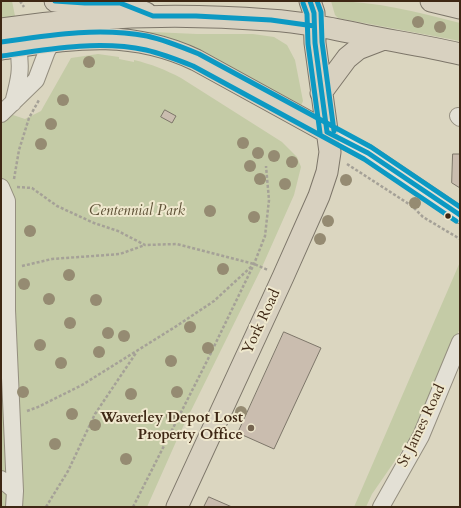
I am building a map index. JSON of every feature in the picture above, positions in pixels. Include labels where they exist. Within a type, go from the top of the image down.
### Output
[{"type":"main road","points":[[55,1],[120,3],[152,16]]},
{"type":"main road","name":"York Road","points":[[177,507],[283,277],[319,196],[327,172],[330,155],[315,43],[314,12],[310,1]]},
{"type":"main road","points":[[431,1],[460,8]]},
{"type":"main road","points":[[1,29],[50,22],[152,16],[196,16],[270,20],[314,26],[460,54]]},
{"type":"main road","points":[[9,48],[53,41],[95,38],[114,38],[147,43],[167,48],[196,60],[327,132]]},
{"type":"main road","points":[[321,93],[347,58],[358,49],[384,39]]},
{"type":"street","points":[[1,114],[36,80],[53,41]]},
{"type":"street","points":[[9,48],[20,60],[21,72],[13,103]]},
{"type":"street","points":[[327,132],[368,153],[460,215]]},
{"type":"street","points":[[9,185],[7,201],[7,310],[15,499]]},
{"type":"street","name":"St James Road","points":[[381,507],[421,436],[460,342]]},
{"type":"street","points":[[1,479],[15,499]]},
{"type":"path","points":[[41,97],[29,118],[9,185],[32,188],[57,206],[94,224],[118,231],[145,245]]},
{"type":"path","points":[[133,507],[208,359],[254,264],[265,236],[269,200],[266,166]]},
{"type":"path","points":[[351,166],[412,206],[423,217],[460,239]]},
{"type":"path","points":[[7,269],[52,259],[120,254],[145,245],[177,244],[254,264],[283,277]]},
{"type":"path","points":[[12,416],[38,407],[70,391],[138,351],[214,302],[254,264]]},
{"type":"path","points":[[46,507],[68,471],[95,414],[138,351]]},
{"type":"green space","points":[[1,1],[12,1],[15,16],[1,19]]},
{"type":"green space","points":[[331,1],[347,1],[380,5],[460,23],[460,41],[338,18],[335,15]]},
{"type":"green space","points":[[129,31],[197,34],[253,34],[274,37],[287,45],[295,60],[303,101],[300,108]]},
{"type":"green space","name":"Centennial Park","points":[[98,54],[119,57],[119,59],[134,62],[134,60],[170,72],[181,78],[282,142],[297,157],[301,167],[294,195],[262,267],[179,435],[147,507],[1,507],[1,111],[25,119],[41,111],[71,58]]},
{"type":"green space","points":[[460,262],[460,328],[425,411],[410,439],[372,494],[366,507],[354,507]]},
{"type":"building","points":[[165,110],[176,116],[172,123],[161,117]]},
{"type":"building","points":[[453,154],[460,154],[460,188],[452,183]]},
{"type":"building","points":[[284,332],[321,348],[274,449],[238,433]]},
{"type":"building","points":[[209,497],[232,507],[204,507]]},
{"type":"transit line","points":[[55,1],[120,3],[153,16],[196,16],[271,20],[314,26]]},
{"type":"transit line","points":[[310,1],[314,13],[315,43],[327,132]]},
{"type":"transit line","points":[[317,1],[321,12],[322,42],[334,131]]},
{"type":"transit line","points":[[303,3],[307,14],[308,44],[320,133]]},
{"type":"transit line","points":[[1,42],[74,33],[110,32],[147,36],[173,44],[199,54],[371,147],[460,207]]},
{"type":"transit line","points":[[2,56],[74,47],[110,46],[146,50],[170,57],[193,66],[364,159],[456,221]]},
{"type":"transit line","points":[[327,132],[368,153],[460,215]]},
{"type":"place","name":"Waverley Depot Lost Property Office","points":[[251,428]]}]
